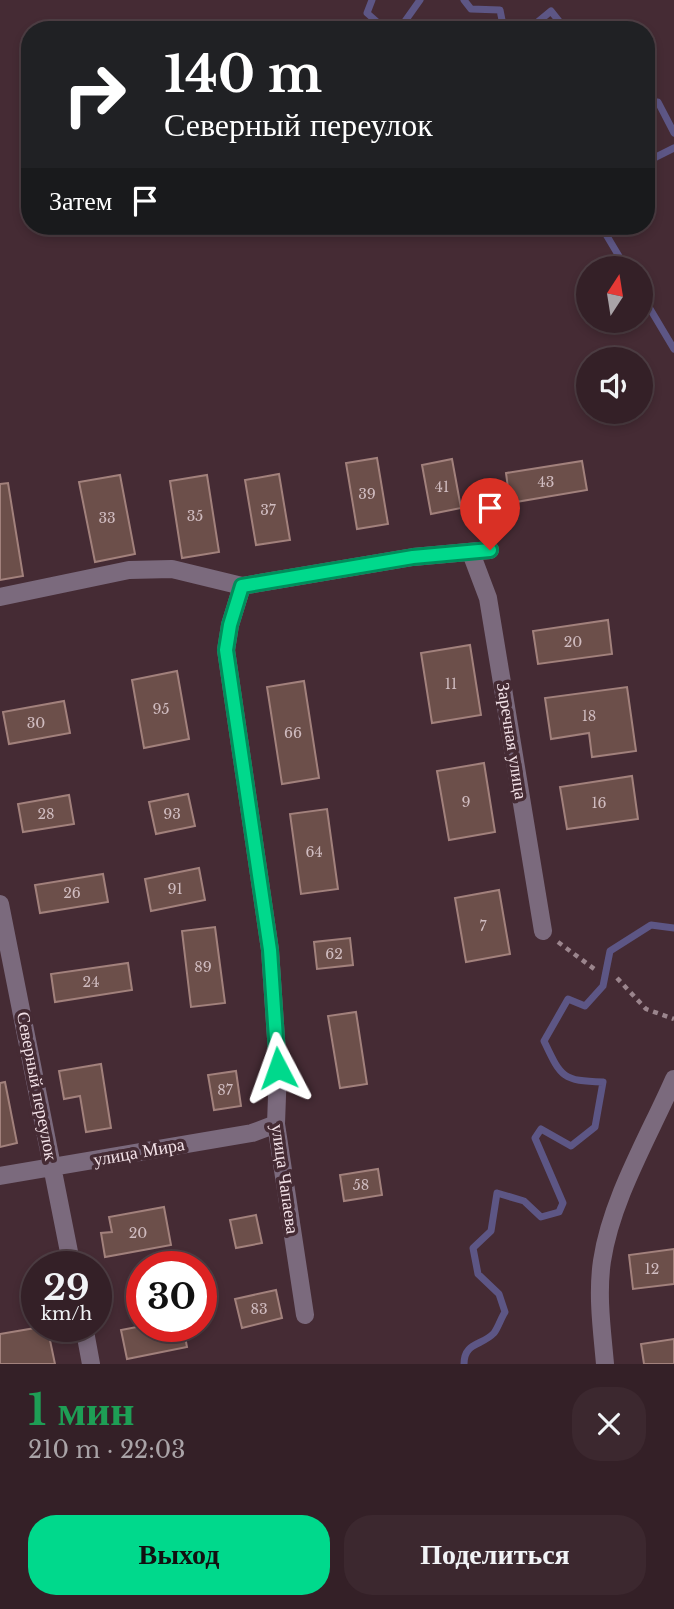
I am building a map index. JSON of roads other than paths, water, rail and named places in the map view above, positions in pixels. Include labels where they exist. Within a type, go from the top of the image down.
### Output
[{"type":"street","points":[[0,597],[129,570],[172,569],[242,586],[413,557],[490,550]]},
{"type":"street","name":"Заречная улица","points":[[471,553],[488,598],[543,931]]},
{"type":"street","name":"улица Чапаева","points":[[242,586],[230,625],[226,650],[270,950],[278,1068],[276,1124],[305,1315]]},
{"type":"street","name":"Северный переулок","points":[[0,904],[69,1251]]},
{"type":"street","points":[[605,1364],[601,1311],[602,1262],[610,1222],[674,1079]]},
{"type":"street","name":"улица Мира","points":[[0,1177],[252,1133],[276,1124]]},
{"type":"street","points":[[87,1342],[91,1364]]},
{"type":"waterway","points":[[372,0],[367,13],[376,21]]},
{"type":"waterway","points":[[405,21],[420,0]]},
{"type":"waterway","points":[[464,0],[471,9],[500,10],[502,21]]},
{"type":"waterway","points":[[539,21],[551,11],[559,21]]},
{"type":"waterway","points":[[655,102],[658,102],[674,133]]},
{"type":"waterway","points":[[655,158],[674,148]]},
{"type":"waterway","points":[[606,235],[619,256]]},
{"type":"waterway","points":[[653,314],[674,349]]},
{"type":"waterway","points":[[464,1364],[470,1348],[494,1333],[505,1312],[499,1294],[478,1274],[473,1248],[491,1231],[497,1193],[524,1201],[541,1217],[559,1212],[563,1203],[535,1138],[541,1129],[571,1146],[595,1127],[603,1082],[579,1080],[564,1075],[544,1041],[568,999],[585,1006],[603,986],[610,951],[651,925],[674,928]]}]
